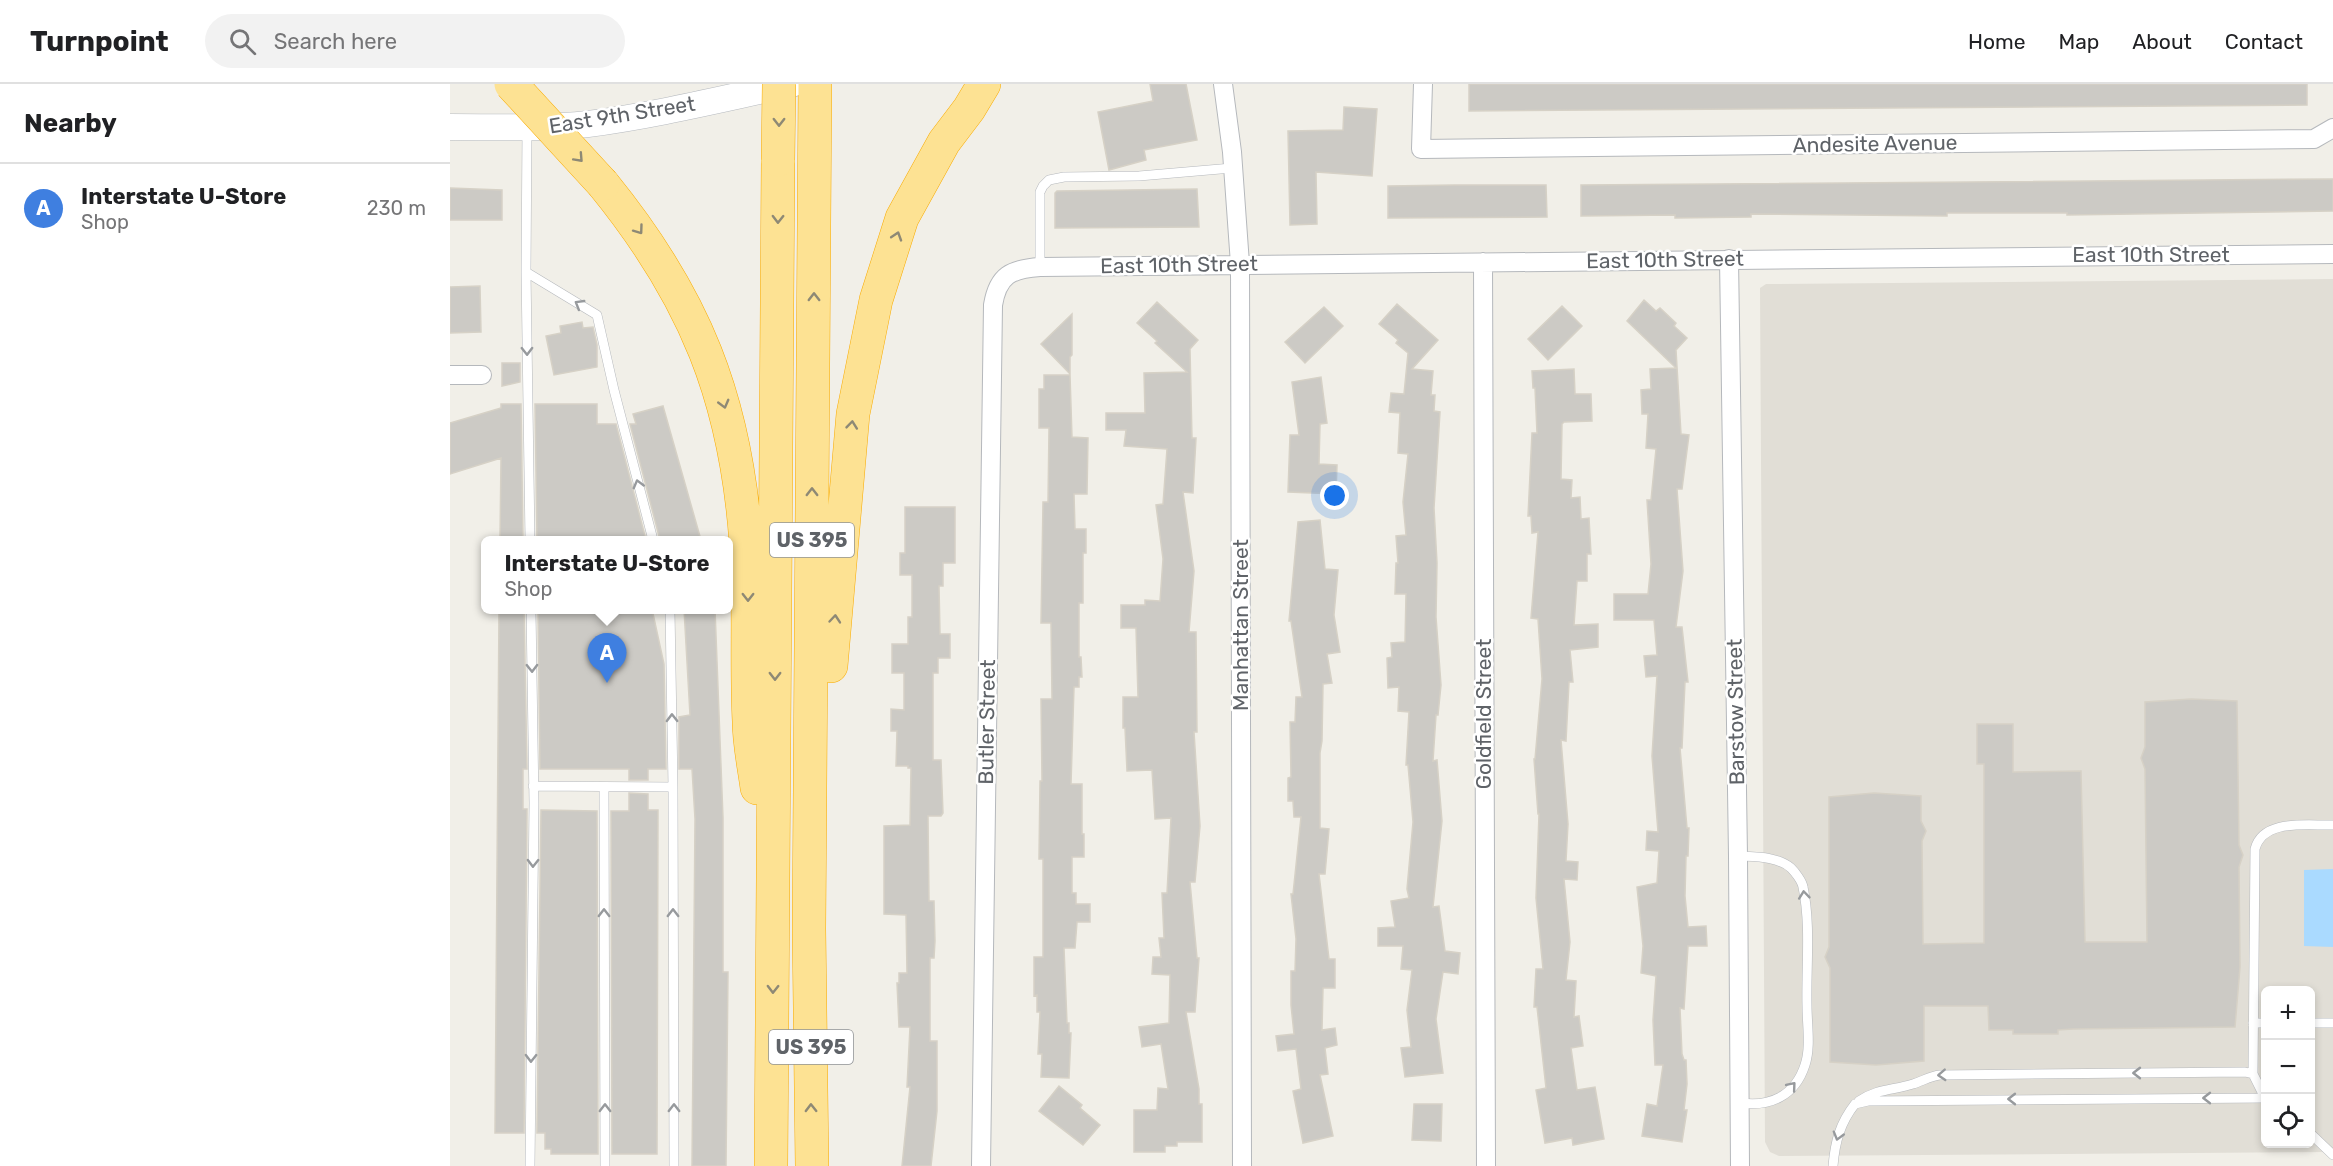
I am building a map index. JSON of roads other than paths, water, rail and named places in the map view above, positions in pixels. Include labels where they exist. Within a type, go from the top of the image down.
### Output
[{"type":"highway","points":[[511,84],[603,184],[642,235],[678,292],[708,356],[731,430],[739,477],[746,546],[749,723],[774,930]]},
{"type":"highway","name":"US 395","points":[[771,1166],[779,84]]},
{"type":"highway","name":"US 395","points":[[812,1166],[809,929],[815,84]]},
{"type":"highway","points":[[809,929],[849,453],[859,376],[876,300],[902,219],[963,107]]},
{"type":"street","name":"East 9th Street","points":[[450,127],[527,128],[617,120],[792,84]]},
{"type":"street","name":"Manhattan Street","points":[[1223,84],[1240,264],[1242,1166]]},
{"type":"street","name":"Andesite Avenue","points":[[1423,84],[1421,149],[2314,139],[2333,128]]},
{"type":"street","name":"East 10th Street","points":[[1001,280],[1013,271],[1040,267],[2333,254]]},
{"type":"street","name":"Barstow Street","points":[[1729,259],[1740,1166]]},
{"type":"street","name":"Goldfield Street","points":[[1483,262],[1486,1166]]},
{"type":"street","name":"Butler Street","points":[[981,1166],[993,315],[995,295],[1001,280]]},
{"type":"street","points":[[450,375],[482,375]]},
{"type":"lane","points":[[527,128],[526,272],[530,536]]},
{"type":"lane","points":[[1040,267],[1040,192],[1050,180],[1064,177],[1138,176],[1232,168]]},
{"type":"lane","points":[[526,272],[597,315],[652,536]]},
{"type":"lane","points":[[530,1166],[533,786],[531,614]]},
{"type":"lane","points":[[670,614],[674,1166]]},
{"type":"lane","points":[[533,786],[673,788]]},
{"type":"lane","points":[[604,787],[605,1166]]},
{"type":"lane","points":[[2263,1094],[2253,1074],[2255,849],[2257,841],[2260,836],[2275,828],[2333,825]]},
{"type":"lane","points":[[1738,856],[1771,858],[1791,867],[1803,884],[1808,1036],[1805,1065],[1797,1081],[1779,1100],[1754,1105],[1741,1103]]},
{"type":"lane","points":[[2253,1023],[2261,1023]]},
{"type":"lane","points":[[2315,1023],[2333,1023]]},
{"type":"lane","points":[[1833,1166],[1835,1142],[1843,1118],[1855,1104],[1870,1093],[1912,1084],[1930,1076],[2233,1072],[2253,1074]]},
{"type":"lane","points":[[1855,1104],[1880,1100],[2261,1098]]},
{"type":"lane","points":[[2315,1139],[2333,1155]]},
{"type":"water","points":[[2333,869],[2333,947],[2304,946],[2304,870]]},
{"type":"place","name":"Interstate U-Store","points":[[607,683]]}]
